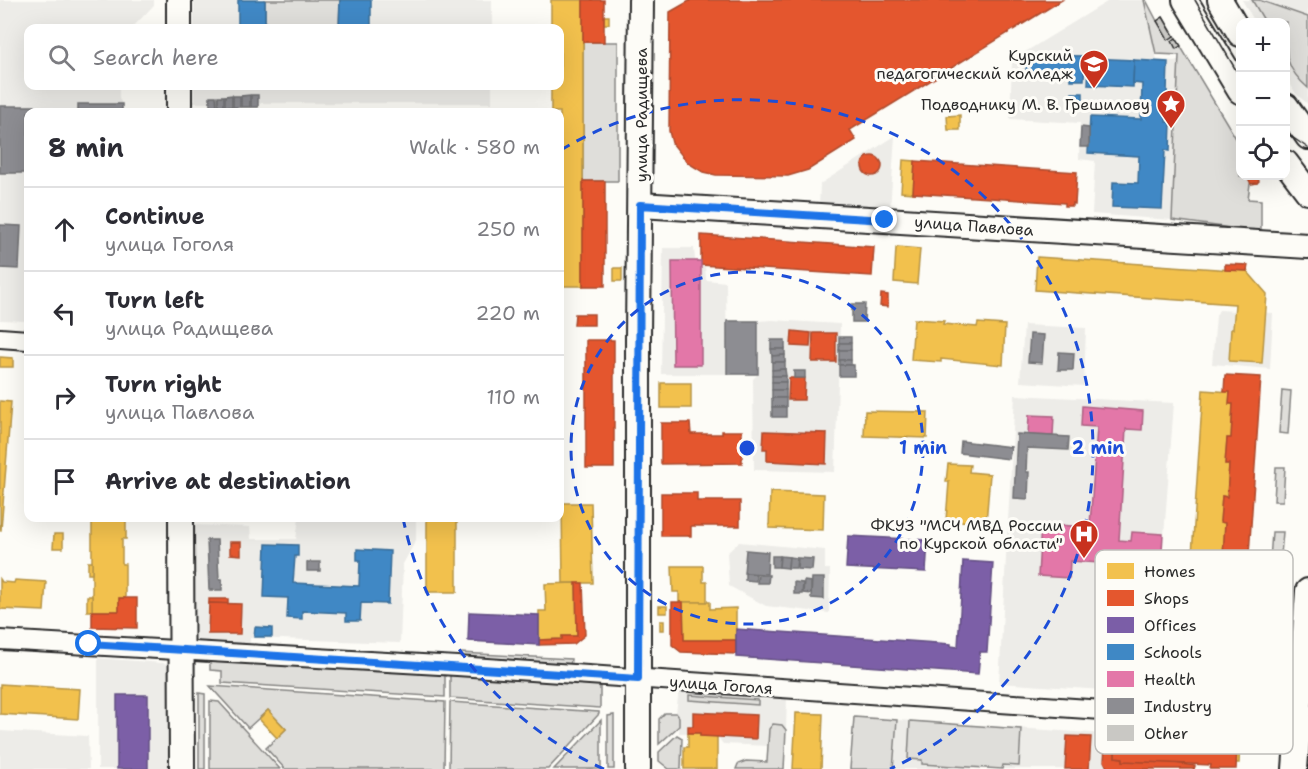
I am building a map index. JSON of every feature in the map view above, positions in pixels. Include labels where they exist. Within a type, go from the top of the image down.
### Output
[{"type":"main road","points":[[179,0],[179,24]]},
{"type":"main road","name":"улица Радищева","points":[[638,769],[641,0]]},
{"type":"main road","points":[[1185,0],[1236,84]]},
{"type":"main road","points":[[1220,0],[1236,27]]},
{"type":"main road","points":[[179,90],[180,108]]},
{"type":"main road","points":[[1294,114],[1308,137]]},
{"type":"main road","points":[[1290,164],[1308,175]]},
{"type":"main road","points":[[1290,167],[1308,192]]},
{"type":"main road","name":"улица Павлова","points":[[640,205],[1308,246]]},
{"type":"main road","points":[[181,522],[182,769]]},
{"type":"main road","points":[[1295,769],[1303,724],[1308,591]]},
{"type":"street","points":[[0,338],[24,340]]},
{"type":"street","name":"улица Гоголя","points":[[0,640],[1095,710]]},
{"type":"shaded area","points":[[0,0],[154,0],[154,5],[136,24],[24,24],[24,90],[119,90],[122,108],[24,108],[24,321],[0,320]]},
{"type":"shaded area","points":[[194,0],[492,0],[492,24],[194,24]]},
{"type":"shaded area","points":[[265,0],[340,0],[339,24],[265,24]]},
{"type":"shaded area","name":"Курский педагогический колледж","points":[[1110,0],[1144,0],[1157,60],[1179,61],[1172,220],[1092,214],[1095,161],[1079,159],[1080,123],[1010,119],[1012,60]]},
{"type":"shaded area","points":[[1144,0],[1157,21],[1163,17],[1236,138],[1236,180],[1258,180],[1257,183],[1250,184],[1248,199],[1261,200],[1261,232],[1172,220],[1179,55],[1156,54]]},
{"type":"shaded area","points":[[1242,0],[1308,0],[1308,104],[1296,94],[1290,83],[1290,18],[1253,18]]},
{"type":"shaded area","points":[[1252,0],[1259,0],[1308,17],[1308,88],[1290,66],[1290,18],[1263,18]]},
{"type":"shaded area","points":[[583,42],[618,42],[618,181],[583,181]]},
{"type":"shaded area","points":[[194,90],[492,90],[492,103],[194,103]]},
{"type":"shaded area","points":[[895,136],[890,211],[819,207],[820,184]]},
{"type":"shaded area","points":[[663,248],[694,248],[695,260],[705,265],[706,280],[726,282],[727,374],[661,374]]},
{"type":"shaded area","points":[[1219,310],[1273,313],[1270,369],[1212,364],[1216,316]]},
{"type":"shaded area","points":[[758,321],[840,324],[835,472],[754,470],[753,379],[758,374]]},
{"type":"shaded area","points":[[1024,325],[1086,328],[1084,386],[1020,382]]},
{"type":"shaded area","points":[[1282,390],[1291,391],[1288,434],[1279,433]]},
{"type":"shaded area","name":"ФКУЗ \"МСЧ МВД России по Курской области\"","points":[[1015,395],[1174,403],[1163,550],[1095,550],[1095,689],[999,683]]},
{"type":"shaded area","points":[[1276,467],[1285,467],[1283,501],[1274,501]]},
{"type":"shaded area","points":[[298,522],[416,522],[416,540],[403,564],[400,643],[250,638],[250,648],[193,644],[194,525],[250,527],[251,539],[296,539]]},
{"type":"shaded area","points":[[1272,532],[1283,532],[1281,550],[1271,550]]},
{"type":"shaded area","points":[[739,542],[825,550],[825,569],[830,569],[829,613],[766,606],[729,586],[727,553]]},
{"type":"shaded area","points":[[460,653],[571,659],[570,667],[460,661]]},
{"type":"shaded area","points":[[210,657],[445,674],[445,697],[222,683],[222,671],[210,670]]},
{"type":"shaded area","points":[[98,658],[175,664],[175,769],[98,769]]},
{"type":"shaded area","points":[[450,674],[600,685],[600,708],[450,698]]},
{"type":"shaded area","points":[[210,686],[445,702],[444,769],[285,769],[266,748],[286,729],[268,710],[248,728]]},
{"type":"shaded area","points":[[679,690],[787,696],[786,730],[781,725],[769,729],[768,746],[723,744],[717,736],[679,733],[679,717],[676,713]]},
{"type":"shaded area","points":[[199,693],[205,694],[205,769],[199,769]]},
{"type":"shaded area","points":[[689,695],[758,700],[758,705],[689,700]]},
{"type":"shaded area","points":[[210,701],[219,702],[280,769],[210,769]]},
{"type":"shaded area","points":[[450,702],[599,712],[599,714],[548,769],[449,769]]},
{"type":"shaded area","points":[[665,713],[676,713],[679,717],[679,726],[659,744],[659,719]]},
{"type":"shaded area","points":[[614,715],[614,769],[608,769],[608,716]]},
{"type":"shaded area","points":[[854,717],[1095,733],[1095,754],[1105,754],[1104,761],[1108,769],[850,769]]},
{"type":"shaded area","points":[[854,717],[897,720],[893,769],[850,769]]},
{"type":"shaded area","points":[[601,720],[601,769],[554,769]]},
{"type":"shaded area","points":[[910,721],[1021,729],[1019,766],[1003,765],[1002,769],[922,764],[922,760],[908,759]]},
{"type":"shaded area","points":[[773,724],[782,725],[786,730],[784,769],[736,769],[738,764],[746,761],[767,762],[769,729]]},
{"type":"shaded area","points":[[0,731],[88,736],[89,769],[0,769]]},
{"type":"shaded area","points":[[677,735],[682,738],[681,769],[669,769],[659,761],[659,752]]},
{"type":"building: Homes","points":[[551,0],[583,0],[583,286],[564,286],[564,108],[551,108],[551,90],[564,90],[564,24],[551,24]]},
{"type":"building: Homes","points":[[604,16],[609,16],[609,24],[604,24]]},
{"type":"building: Homes","points":[[960,115],[960,130],[948,130],[947,116]]},
{"type":"building: Homes","points":[[903,160],[915,161],[913,193],[901,192]]},
{"type":"building: Homes","points":[[896,248],[920,249],[917,284],[894,282]]},
{"type":"building: Homes","points":[[1037,257],[1247,271],[1267,294],[1262,363],[1229,361],[1235,304],[1035,290]]},
{"type":"building: Homes","points":[[614,268],[622,268],[622,281],[614,281]]},
{"type":"building: Homes","points":[[914,319],[977,327],[978,323],[1005,325],[1003,365],[941,359],[941,362],[911,360]]},
{"type":"building: Homes","points":[[0,357],[13,358],[13,367],[0,367]]},
{"type":"building: Homes","points":[[661,383],[691,383],[691,408],[661,408]]},
{"type":"building: Homes","points":[[1203,390],[1230,392],[1229,404],[1233,404],[1231,438],[1227,438],[1225,464],[1229,464],[1227,497],[1222,496],[1220,522],[1225,523],[1223,550],[1192,550]]},
{"type":"building: Homes","points":[[0,401],[11,402],[1,530],[0,530]]},
{"type":"building: Homes","points":[[865,411],[928,412],[927,438],[864,436]]},
{"type":"building: Homes","points":[[948,464],[970,465],[969,472],[990,474],[986,523],[946,520]]},
{"type":"building: Homes","points":[[770,492],[824,494],[823,530],[769,528]]},
{"type":"building: Homes","points":[[564,503],[591,503],[593,583],[563,583]]},
{"type":"building: Homes","points":[[92,522],[126,522],[126,539],[122,539],[125,598],[119,598],[119,611],[92,611]]},
{"type":"building: Homes","points":[[427,522],[457,522],[457,592],[427,592]]},
{"type":"building: Homes","points":[[54,534],[63,534],[63,548],[53,548]]},
{"type":"building: Homes","points":[[88,562],[92,562],[92,574],[88,574]]},
{"type":"building: Homes","points":[[672,566],[703,566],[703,582],[707,582],[707,602],[679,602],[679,592],[673,592]]},
{"type":"building: Homes","points":[[0,579],[2,582],[14,583],[15,580],[46,582],[44,611],[0,609]]},
{"type":"building: Homes","points":[[576,583],[577,636],[539,640],[539,611],[546,611],[545,584]]},
{"type":"building: Homes","points":[[87,596],[92,596],[92,611],[87,611]]},
{"type":"building: Homes","points":[[683,602],[710,602],[710,609],[736,608],[736,640],[684,640]]},
{"type":"building: Homes","points":[[659,606],[667,606],[667,613],[659,613]]},
{"type":"building: Homes","points":[[660,621],[664,621],[664,630],[660,630]]},
{"type":"building: Homes","points":[[0,684],[80,689],[78,719],[0,714]]},
{"type":"building: Homes","points":[[268,710],[286,729],[277,738],[259,719]]},
{"type":"building: Homes","points":[[796,713],[823,714],[821,769],[793,769]]},
{"type":"building: Homes","points":[[688,733],[717,736],[717,769],[684,769],[684,747],[688,747]]},
{"type":"building: Homes","points":[[1236,754],[1239,754],[1239,763],[1236,763]]},
{"type":"building: Shops","points":[[583,0],[604,0],[604,42],[583,42]]},
{"type":"building: Shops","points":[[691,0],[1062,0],[850,130],[856,140],[808,170],[788,176],[716,175],[703,172],[688,163],[672,143],[669,131],[670,12]]},
{"type":"building: Shops","points":[[872,156],[879,159],[882,166],[879,173],[872,176],[865,173],[862,166],[865,159]]},
{"type":"building: Shops","points":[[915,161],[1077,172],[1075,204],[1065,206],[1065,203],[913,193]]},
{"type":"building: Shops","points":[[1249,180],[1259,180],[1257,183],[1251,184]]},
{"type":"building: Shops","points":[[583,181],[605,181],[605,286],[583,286]]},
{"type":"building: Shops","points":[[701,235],[874,247],[872,276],[701,265]]},
{"type":"building: Shops","points":[[1225,264],[1248,265],[1247,271],[1225,270]]},
{"type":"building: Shops","points":[[881,294],[888,295],[888,307],[880,306]]},
{"type":"building: Shops","points":[[575,314],[594,314],[594,325],[574,325]]},
{"type":"building: Shops","points":[[792,331],[811,333],[810,347],[791,346]]},
{"type":"building: Shops","points":[[813,333],[836,333],[836,362],[812,362]]},
{"type":"building: Shops","points":[[586,340],[614,340],[614,468],[586,468]]},
{"type":"building: Shops","points":[[1225,375],[1261,377],[1249,550],[1223,550],[1225,523],[1220,522],[1222,496],[1227,497],[1229,464],[1225,464],[1227,438],[1231,438],[1233,404],[1229,404],[1230,392],[1224,392]]},
{"type":"building: Shops","points":[[789,378],[805,378],[804,400],[788,400]]},
{"type":"building: Shops","points":[[661,423],[690,423],[691,434],[722,434],[722,431],[742,431],[742,463],[661,464]]},
{"type":"building: Shops","points":[[764,431],[827,433],[826,464],[767,461],[767,449],[763,449]]},
{"type":"building: Shops","points":[[661,493],[697,493],[697,501],[740,501],[740,526],[691,526],[691,536],[661,536]]},
{"type":"building: Shops","points":[[230,542],[241,542],[241,555],[230,554]]},
{"type":"building: Shops","points":[[576,583],[583,583],[585,635],[574,644],[539,645],[539,640],[577,636]]},
{"type":"building: Shops","points":[[119,598],[137,598],[137,628],[92,627],[92,611],[119,611]]},
{"type":"building: Shops","points":[[209,599],[228,599],[228,604],[209,603]]},
{"type":"building: Shops","points":[[672,602],[683,602],[684,640],[736,640],[736,654],[681,652],[672,645]]},
{"type":"building: Shops","points":[[209,603],[241,604],[240,634],[208,634]]},
{"type":"building: Shops","points":[[693,712],[757,715],[756,739],[700,736],[700,733],[688,733],[688,726],[693,726]]},
{"type":"building: Shops","points":[[1067,736],[1091,737],[1089,769],[1065,769]]},
{"type":"building: Shops","points":[[1105,754],[1115,754],[1115,757],[1123,758],[1123,761],[1168,762],[1195,766],[1194,769],[1108,769],[1104,761]]},
{"type":"building: Shops","points":[[1115,754],[1237,754],[1236,769],[1210,769],[1211,765],[1123,761],[1123,758],[1115,757]]},
{"type":"building: Offices","points":[[848,536],[928,540],[926,572],[846,568]]},
{"type":"building: Offices","points":[[963,561],[993,563],[987,652],[980,652],[978,674],[736,657],[736,629],[951,644],[951,646],[958,647]]},
{"type":"building: Offices","points":[[469,612],[539,615],[539,645],[468,641]]},
{"type":"building: Offices","points":[[117,695],[148,695],[148,769],[117,769]]},
{"type":"building: Schools","points":[[238,0],[265,0],[265,24],[238,24]]},
{"type":"building: Schools","points":[[340,0],[371,0],[371,24],[339,24]]},
{"type":"building: Schools","points":[[1027,55],[1085,56],[1084,80],[1070,80],[1070,72],[1026,71]]},
{"type":"building: Schools","points":[[1089,58],[1134,60],[1133,87],[1088,85]]},
{"type":"building: Schools","points":[[1134,60],[1168,62],[1166,122],[1171,122],[1170,151],[1165,150],[1162,209],[1112,207],[1113,182],[1138,183],[1139,156],[1088,153],[1090,117],[1141,119],[1142,84],[1133,83]]},
{"type":"building: Schools","points":[[1072,93],[1083,93],[1083,104],[1072,104]]},
{"type":"building: Schools","points":[[266,544],[298,545],[293,583],[359,586],[360,560],[357,560],[357,549],[390,551],[388,604],[361,603],[360,621],[346,621],[346,613],[302,611],[302,619],[287,618],[288,598],[264,597]]},
{"type":"building: Schools","points":[[255,627],[272,628],[272,637],[254,637]]},
{"type":"building: Health","points":[[672,261],[701,261],[701,365],[673,365]]},
{"type":"building: Health","points":[[1082,406],[1143,411],[1142,430],[1126,429],[1119,540],[1131,541],[1132,532],[1163,534],[1162,550],[1095,550],[1095,563],[1070,561],[1069,578],[1038,576],[1041,524],[1072,526],[1071,538],[1089,539],[1097,427],[1081,426]]},
{"type":"building: Health","points":[[1029,415],[1054,416],[1053,436],[1028,435]]},
{"type":"building: Industry","points":[[232,95],[232,107],[225,107],[225,96]]},
{"type":"building: Industry","points":[[250,95],[250,107],[241,107],[241,96]]},
{"type":"building: Industry","points":[[251,95],[258,95],[258,107],[251,107]]},
{"type":"building: Industry","points":[[210,96],[216,96],[217,107],[210,107]]},
{"type":"building: Industry","points":[[218,96],[224,96],[224,107],[218,107]]},
{"type":"building: Industry","points":[[233,96],[240,96],[240,107],[233,107]]},
{"type":"building: Industry","points":[[78,104],[122,104],[122,108],[78,108]]},
{"type":"building: Industry","points":[[0,106],[35,106],[35,108],[24,108],[24,173],[0,173]]},
{"type":"building: Industry","points":[[1081,127],[1089,128],[1089,147],[1080,147]]},
{"type":"building: Industry","points":[[0,225],[21,226],[19,269],[0,268]]},
{"type":"building: Industry","points":[[852,304],[865,304],[864,322],[852,322]]},
{"type":"building: Industry","points":[[727,321],[758,321],[758,374],[727,374]]},
{"type":"building: Industry","points":[[1030,334],[1044,335],[1042,363],[1028,362]]},
{"type":"building: Industry","points":[[839,337],[851,337],[851,343],[839,343]]},
{"type":"building: Industry","points":[[771,340],[785,340],[785,349],[771,349]]},
{"type":"building: Industry","points":[[839,343],[851,343],[851,350],[839,350]]},
{"type":"building: Industry","points":[[771,349],[785,349],[785,355],[772,356]]},
{"type":"building: Industry","points":[[839,350],[851,350],[851,360],[839,360]]},
{"type":"building: Industry","points":[[1059,352],[1074,353],[1073,370],[1058,370]]},
{"type":"building: Industry","points":[[785,355],[785,362],[772,362],[772,356]]},
{"type":"building: Industry","points":[[839,360],[851,360],[851,365],[839,365]]},
{"type":"building: Industry","points":[[772,362],[785,362],[785,369],[772,370]]},
{"type":"building: Industry","points":[[839,365],[854,365],[854,376],[839,376]]},
{"type":"building: Industry","points":[[785,369],[786,376],[772,376],[772,370]]},
{"type":"building: Industry","points":[[794,371],[805,371],[805,378],[794,378]]},
{"type":"building: Industry","points":[[772,376],[786,376],[786,382],[772,382]]},
{"type":"building: Industry","points":[[772,382],[786,382],[786,390],[772,390]]},
{"type":"building: Industry","points":[[772,390],[786,390],[786,398],[772,398]]},
{"type":"building: Industry","points":[[772,398],[786,398],[786,407],[772,407]]},
{"type":"building: Industry","points":[[772,407],[786,407],[786,417],[772,417]]},
{"type":"building: Industry","points":[[1017,434],[1069,437],[1068,450],[1027,448],[1028,499],[1014,498]]},
{"type":"building: Industry","points":[[961,441],[1011,447],[1009,459],[960,453]]},
{"type":"building: Industry","points":[[207,540],[217,540],[219,579],[222,579],[222,590],[209,590]]},
{"type":"building: Industry","points":[[746,550],[768,552],[767,574],[744,573]]},
{"type":"building: Industry","points":[[772,556],[780,556],[779,567],[772,567]]},
{"type":"building: Industry","points":[[780,556],[789,557],[788,568],[779,567]]},
{"type":"building: Industry","points":[[789,557],[797,558],[796,568],[788,568]]},
{"type":"building: Industry","points":[[798,558],[813,559],[812,570],[797,569]]},
{"type":"building: Industry","points":[[307,562],[320,562],[320,571],[307,571]]},
{"type":"building: Industry","points":[[745,573],[756,574],[756,581],[745,580]]},
{"type":"building: Industry","points":[[758,575],[769,575],[768,583],[757,583]]},
{"type":"building: Industry","points":[[812,578],[824,578],[824,599],[811,598]]},
{"type":"building: Industry","points":[[804,581],[811,582],[811,594],[803,593]]},
{"type":"building: Industry","points":[[794,582],[803,583],[802,594],[794,594]]},
{"type":"building: Other","points":[[1163,17],[1174,36],[1168,40],[1157,21]]},
{"type":"building: Other","points":[[1176,38],[1181,46],[1176,49],[1172,41]]},
{"type":"tram line","points":[[1195,0],[1237,72]]},
{"type":"tram line","points":[[1290,136],[1308,148]]},
{"type":"place","name":"Курский педагогический колледж","points":[[1094,90]]},
{"type":"place","name":"Подводнику М. В. Грешилову","points":[[1171,130]]},
{"type":"place","name":"ФКУЗ \"МСЧ МВД России по Курской области\"","points":[[1084,560]]},
{"type":"route","points":[[89,644],[638,679],[640,205],[885,220]]}]
